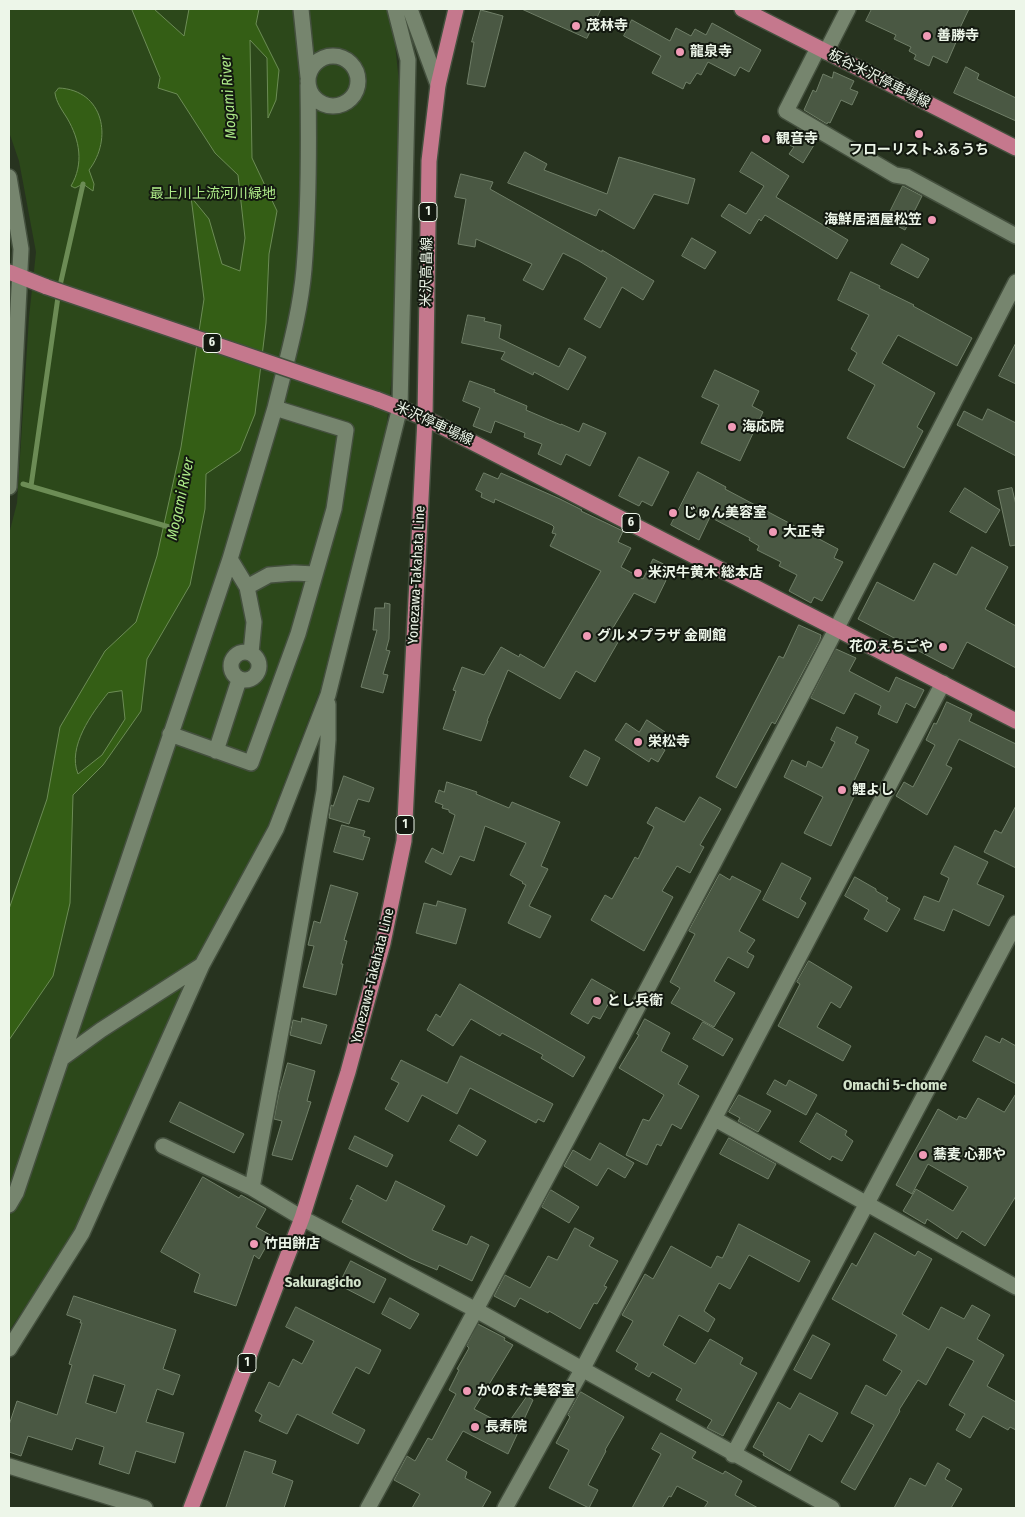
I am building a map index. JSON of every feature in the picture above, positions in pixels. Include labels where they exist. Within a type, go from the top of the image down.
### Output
[{"type":"main road","name":"米沢高畠線","points":[[425,418],[429,161],[438,85],[456,9]]},
{"type":"main road","name":"板谷米沢停車場線","points":[[742,9],[1016,148]]},
{"type":"main road","name":"米沢停車場線","points":[[14,274],[47,287],[400,407],[838,629]]},
{"type":"main road","name":"Yonezawa-Takahata Line","points":[[191,1508],[302,1218],[348,1072],[383,943],[404,841],[425,418]]},
{"type":"main road","name":"6","points":[[838,629],[1016,721]]},
{"type":"street","points":[[9,1206],[16,1193],[230,559],[275,408],[294,332],[304,270],[309,149],[308,81],[301,9]]},
{"type":"street","points":[[9,1349],[82,1233],[202,965],[276,829],[328,695],[400,407],[408,60],[395,9]]},
{"type":"street","points":[[410,9],[438,85]]},
{"type":"street","points":[[848,9],[786,111],[895,175],[907,177],[1016,236]]},
{"type":"street","points":[[9,177],[21,249],[14,274],[9,487]]},
{"type":"street","points":[[368,1508],[476,1310],[838,629],[1016,282]]},
{"type":"street","points":[[170,734],[251,763],[298,634],[334,509],[346,430],[275,408]]},
{"type":"street","points":[[216,751],[239,680],[231,671],[232,660],[240,653],[251,653],[254,622],[247,587],[230,559]]},
{"type":"street","points":[[247,587],[269,575],[315,574]]},
{"type":"street","points":[[505,1508],[582,1370],[944,683]]},
{"type":"street","points":[[252,1188],[324,791],[328,740],[328,695]]},
{"type":"street","points":[[733,1455],[1016,923]]},
{"type":"street","points":[[60,1058],[202,965]]},
{"type":"street","points":[[715,1119],[1016,1287]]},
{"type":"street","points":[[163,1146],[252,1188],[302,1218],[476,1310],[733,1455],[832,1508]]},
{"type":"street","points":[[9,1466],[144,1508]]},
{"type":"green space","name":"最上川上流河川緑地","points":[[9,9],[386,9],[393,25],[401,101],[395,349],[386,430],[320,690],[268,825],[189,978],[80,1225],[9,1331],[9,534],[17,503],[29,317],[36,252],[19,161],[9,132]]},
{"type":"water","name":"Mogami River","points":[[132,9],[154,9],[184,36],[189,9],[259,9],[256,24],[279,70],[276,100],[268,118],[267,58],[250,40],[252,158],[277,211],[269,254],[266,323],[255,414],[240,451],[206,474],[205,509],[190,585],[147,659],[141,711],[103,765],[73,795],[70,903],[53,976],[9,1040],[9,909],[47,799],[60,727],[105,651],[136,622],[157,556],[181,447],[204,299],[191,197],[209,219],[222,264],[240,271],[245,238],[238,175],[215,153],[177,94],[158,88],[160,78]],"holes":[[[122,691],[125,719],[102,755],[78,774],[75,764],[78,742],[95,710],[108,693]]]},
{"type":"water","points":[[59,88],[74,91],[86,97],[95,107],[100,118],[101,144],[89,170],[94,184],[93,191],[83,184],[75,188],[71,186],[78,169],[79,152],[75,135],[57,100],[55,93]]},
{"type":"building","name":"茂林寺","points":[[522,9],[601,9],[587,38]]},
{"type":"building","name":"善勝寺","points":[[872,9],[969,9],[958,32],[960,33],[947,63],[933,56],[929,66],[914,59],[916,55],[909,51],[911,47],[894,39],[896,35],[866,21]]},
{"type":"building","points":[[481,10],[503,16],[485,87],[467,84],[474,42],[472,42]]},
{"type":"building","name":"龍泉寺","points":[[632,20],[670,41],[676,28],[691,36],[695,29],[706,35],[712,23],[761,50],[749,72],[740,67],[735,76],[708,62],[701,75],[697,73],[690,84],[686,82],[683,89],[652,73],[661,56],[624,36]]},
{"type":"building","points":[[966,67],[979,74],[977,79],[1016,98],[1016,121],[954,93]]},
{"type":"building","points":[[834,72],[854,81],[850,89],[858,92],[852,105],[841,100],[830,123],[828,122],[827,124],[804,110],[813,90],[816,92],[823,74],[832,78]]},
{"type":"building","points":[[798,129],[817,140],[803,163],[789,154],[794,147],[789,145]]},
{"type":"building","points":[[525,152],[547,164],[544,170],[607,194],[619,157],[695,179],[688,204],[654,194],[634,229],[599,209],[596,216],[508,183]]},
{"type":"building","points":[[752,152],[789,176],[776,197],[848,240],[837,259],[765,215],[761,221],[759,219],[750,234],[721,216],[729,204],[746,214],[764,186],[740,172]]},
{"type":"building","points":[[461,174],[493,182],[490,189],[602,252],[602,250],[654,281],[643,300],[622,287],[600,328],[584,319],[607,278],[579,261],[563,253],[543,290],[523,280],[532,264],[476,239],[475,247],[458,244],[466,199],[455,197]]},
{"type":"building","points":[[903,186],[922,196],[905,230],[886,220]]},
{"type":"building","points":[[692,238],[716,252],[705,269],[682,256]]},
{"type":"building","points":[[902,244],[929,259],[918,278],[891,264]]},
{"type":"building","points":[[851,272],[880,286],[879,288],[914,305],[972,338],[957,366],[898,335],[882,363],[935,393],[917,427],[923,431],[904,468],[847,438],[875,385],[848,370],[857,353],[851,349],[869,315],[838,300]]},
{"type":"building","points":[[468,315],[485,318],[484,321],[501,325],[499,338],[559,367],[569,348],[586,357],[568,390],[534,372],[533,375],[501,359],[505,352],[462,343]]},
{"type":"building","points":[[1016,343],[1016,384],[999,376]]},
{"type":"building","name":"海応院","points":[[715,370],[759,391],[752,406],[763,412],[740,461],[701,443],[719,405],[702,397]]},
{"type":"building","points":[[470,381],[495,390],[494,392],[527,406],[526,410],[579,432],[583,423],[606,433],[590,466],[566,454],[561,465],[538,454],[542,444],[524,437],[525,433],[495,421],[491,433],[473,426],[480,408],[463,401]]},
{"type":"building","points":[[988,409],[1016,423],[1016,456],[957,425],[964,411],[982,420]]},
{"type":"building","points":[[639,457],[669,472],[652,506],[642,501],[639,506],[619,496]]},
{"type":"building","points":[[698,472],[726,487],[725,489],[838,549],[834,558],[843,562],[822,601],[814,597],[811,603],[789,591],[797,575],[779,566],[781,562],[757,550],[759,546],[749,540],[750,538],[710,517],[699,540],[671,525]]},
{"type":"building","points":[[484,473],[498,479],[501,473],[560,499],[623,531],[618,542],[631,548],[621,567],[643,579],[653,559],[672,568],[655,603],[634,593],[611,631],[621,637],[595,682],[576,671],[560,699],[508,670],[487,721],[481,741],[443,729],[456,691],[453,690],[462,667],[484,675],[501,647],[519,657],[520,654],[544,668],[601,571],[550,546],[556,534],[552,533],[554,527],[552,525],[495,499],[494,503],[481,497],[482,493],[476,490]]},
{"type":"building","points":[[965,488],[1000,510],[986,533],[950,512]]},
{"type":"building","points":[[1012,488],[1016,505],[1016,545],[1010,546],[998,491]]},
{"type":"building","points":[[972,547],[1008,567],[985,609],[1016,626],[1016,668],[967,642],[953,669],[858,619],[877,582],[914,601],[934,563],[956,575]]},
{"type":"building","points":[[385,603],[390,604],[389,639],[386,650],[390,651],[383,674],[388,675],[383,693],[361,687],[377,630],[373,630],[375,608],[384,608]]},
{"type":"building","points":[[799,625],[821,635],[820,640],[775,724],[772,722],[736,788],[716,777],[779,656],[783,658]]},
{"type":"building","points":[[836,649],[856,658],[849,671],[889,692],[896,677],[924,690],[915,708],[906,703],[897,723],[878,714],[881,706],[855,693],[844,714],[811,698]]},
{"type":"building","points":[[947,702],[972,714],[969,721],[1016,744],[1016,768],[959,739],[946,765],[952,768],[927,815],[896,796],[904,782],[913,787],[935,745],[926,740]]},
{"type":"building","name":"栄松寺","points":[[647,720],[665,732],[657,745],[665,750],[658,762],[651,758],[649,762],[615,740],[626,723],[639,732]]},
{"type":"building","points":[[837,727],[858,737],[855,743],[869,750],[854,781],[860,784],[831,846],[804,833],[823,797],[784,777],[792,760],[806,767],[808,761],[822,768],[835,742],[831,740]]},
{"type":"building","points":[[585,750],[600,758],[587,786],[570,777]]},
{"type":"building","points":[[344,776],[374,788],[369,802],[358,799],[349,824],[329,818],[331,805],[333,806]]},
{"type":"building","points":[[447,782],[477,792],[476,794],[509,808],[512,802],[560,822],[541,866],[548,869],[529,906],[551,916],[540,938],[508,923],[526,885],[510,875],[526,843],[485,826],[474,861],[460,856],[451,875],[425,862],[432,848],[443,854],[455,815],[449,812],[449,810],[442,808],[443,805],[435,802],[439,790],[444,792]]},
{"type":"building","points":[[700,797],[721,809],[700,845],[704,847],[690,873],[677,866],[662,891],[673,897],[644,951],[591,920],[605,895],[612,899],[635,857],[638,859],[654,827],[647,823],[656,807],[684,822]]},
{"type":"building","points":[[1016,806],[1016,868],[984,852],[995,830],[1001,833]]},
{"type":"building","points":[[342,825],[365,831],[363,836],[370,838],[363,860],[334,852]]},
{"type":"building","points":[[955,846],[988,862],[977,884],[1004,896],[989,926],[953,909],[944,931],[914,919],[924,896],[939,902],[949,878],[941,874]]},
{"type":"building","points":[[782,863],[811,878],[800,899],[806,903],[798,918],[763,900]]},
{"type":"building","points":[[720,874],[730,880],[732,876],[761,891],[739,931],[755,940],[747,952],[754,956],[748,968],[728,957],[714,981],[735,993],[714,1027],[671,1003],[680,988],[670,982],[695,934],[689,931]]},
{"type":"building","points":[[855,877],[876,889],[876,891],[888,898],[886,901],[900,909],[887,932],[864,919],[869,910],[845,896]]},
{"type":"building","points":[[331,885],[358,893],[344,940],[347,941],[336,995],[303,987],[314,946],[308,945],[314,921],[320,923]]},
{"type":"building","points":[[438,901],[466,909],[456,944],[416,933],[424,903],[436,906]]},
{"type":"building","points":[[809,961],[852,987],[840,1008],[831,1002],[817,1027],[851,1046],[843,1061],[778,1026],[800,984],[797,982]]},
{"type":"building","points":[[592,979],[615,992],[600,1019],[593,1016],[588,1024],[571,1014]]},
{"type":"building","points":[[460,984],[585,1057],[573,1077],[541,1058],[543,1055],[502,1033],[500,1036],[471,1019],[453,1046],[427,1030],[436,1014],[440,1017]]},
{"type":"building","points":[[302,1018],[327,1025],[321,1044],[290,1035],[293,1020],[301,1022]]},
{"type":"building","points":[[645,1019],[670,1033],[661,1051],[688,1066],[678,1084],[699,1096],[681,1129],[672,1124],[661,1146],[657,1144],[647,1165],[626,1155],[643,1119],[649,1121],[664,1095],[619,1068],[639,1035],[637,1034]]},
{"type":"building","points":[[703,1022],[733,1039],[723,1056],[693,1039]]},
{"type":"building","points":[[986,1036],[1000,1043],[1002,1038],[1016,1046],[1016,1084],[973,1061]]},
{"type":"building","points":[[461,1056],[553,1104],[544,1122],[538,1119],[536,1123],[470,1088],[457,1114],[422,1095],[408,1122],[385,1109],[399,1083],[391,1079],[401,1060],[447,1083]]},
{"type":"building","points":[[288,1063],[315,1071],[307,1101],[311,1102],[292,1160],[272,1155],[282,1121],[274,1119]]},
{"type":"building","points":[[775,1080],[786,1086],[789,1080],[817,1095],[806,1115],[767,1094]]},
{"type":"building","points":[[1016,1094],[1016,1196],[985,1246],[962,1231],[957,1239],[927,1219],[925,1224],[903,1211],[916,1189],[953,1211],[968,1187],[928,1164],[912,1194],[896,1185],[938,1109],[957,1120],[959,1116],[966,1119],[978,1098],[1004,1112]]},
{"type":"building","points":[[739,1095],[771,1111],[758,1132],[738,1121],[740,1118],[729,1112]]},
{"type":"building","points":[[180,1102],[244,1134],[234,1153],[170,1122]]},
{"type":"building","points":[[817,1113],[847,1131],[845,1135],[853,1141],[842,1161],[832,1156],[830,1160],[800,1142]]},
{"type":"building","points":[[459,1125],[486,1141],[477,1156],[450,1141]]},
{"type":"building","points":[[355,1136],[393,1155],[387,1167],[349,1149]]},
{"type":"building","points":[[729,1138],[776,1164],[768,1179],[720,1154]]},
{"type":"building","points":[[600,1143],[634,1163],[625,1178],[608,1168],[597,1186],[564,1166],[573,1150],[590,1160]]},
{"type":"building","points":[[203,1177],[239,1198],[241,1195],[266,1209],[256,1227],[272,1236],[259,1259],[254,1255],[236,1306],[194,1292],[200,1274],[161,1252]]},
{"type":"building","points":[[396,1181],[445,1206],[432,1230],[467,1245],[471,1236],[489,1245],[472,1281],[439,1265],[437,1270],[411,1259],[342,1222],[353,1200],[350,1199],[357,1185],[386,1201]]},
{"type":"building","points":[[551,1190],[579,1207],[569,1223],[542,1207]]},
{"type":"building","points":[[739,1224],[810,1261],[799,1282],[749,1255],[730,1289],[719,1283],[704,1311],[715,1319],[708,1332],[679,1315],[663,1345],[695,1364],[710,1339],[743,1358],[740,1364],[757,1373],[723,1436],[707,1428],[712,1420],[676,1400],[682,1389],[652,1372],[649,1377],[635,1369],[638,1364],[616,1351],[633,1321],[622,1315],[645,1274],[653,1279],[671,1246],[711,1268],[717,1256],[722,1258]]},
{"type":"building","points":[[575,1228],[594,1238],[589,1246],[618,1261],[604,1286],[607,1287],[597,1304],[594,1303],[580,1329],[549,1311],[548,1313],[520,1298],[515,1307],[494,1296],[505,1275],[530,1288],[548,1256],[557,1260]]},
{"type":"building","points":[[875,1233],[915,1256],[918,1251],[932,1259],[902,1314],[929,1330],[941,1307],[964,1319],[972,1305],[990,1315],[977,1339],[1004,1355],[987,1386],[1016,1402],[1016,1430],[1010,1427],[1008,1430],[983,1416],[970,1438],[956,1430],[965,1414],[949,1405],[974,1361],[947,1347],[926,1385],[918,1380],[899,1410],[855,1490],[841,1482],[874,1425],[851,1413],[866,1385],[886,1396],[902,1371],[883,1360],[897,1335],[832,1299],[852,1263],[856,1266]]},
{"type":"building","points":[[351,1261],[386,1279],[374,1303],[339,1285]]},
{"type":"building","points":[[74,1296],[176,1330],[163,1369],[180,1375],[173,1395],[157,1389],[146,1422],[184,1433],[175,1463],[136,1451],[129,1474],[99,1464],[104,1447],[76,1438],[72,1450],[28,1436],[21,1456],[9,1452],[9,1425],[17,1401],[57,1415],[72,1365],[69,1364],[82,1323],[80,1323],[81,1320],[67,1315]],"holes":[[[94,1375],[125,1385],[116,1413],[86,1403]]]},
{"type":"building","points":[[390,1298],[419,1314],[410,1329],[382,1314]]},
{"type":"building","points":[[296,1307],[381,1350],[369,1374],[356,1367],[332,1413],[365,1430],[358,1444],[297,1414],[287,1434],[259,1421],[262,1415],[255,1411],[269,1382],[279,1387],[293,1359],[302,1364],[314,1341],[286,1327]]},
{"type":"building","points":[[478,1324],[505,1338],[504,1340],[513,1345],[474,1409],[506,1426],[527,1396],[533,1400],[508,1454],[463,1431],[446,1460],[467,1472],[465,1478],[491,1492],[482,1508],[412,1508],[420,1494],[394,1480],[407,1456],[415,1461],[428,1438],[432,1440],[456,1394],[449,1390]]},
{"type":"building","points":[[813,1335],[830,1344],[811,1379],[794,1370]]},
{"type":"building","points":[[581,1392],[624,1417],[588,1485],[598,1490],[589,1508],[549,1488],[569,1450],[556,1443],[570,1417],[568,1415]]},
{"type":"building","points":[[800,1393],[838,1413],[822,1442],[809,1434],[790,1471],[753,1447],[778,1402],[790,1409]]},
{"type":"building","points":[[661,1433],[696,1452],[692,1458],[723,1474],[725,1471],[742,1481],[735,1495],[758,1508],[704,1508],[708,1502],[677,1486],[662,1508],[632,1508],[661,1454],[652,1449]]},
{"type":"building","points":[[245,1451],[276,1461],[272,1473],[293,1481],[284,1508],[226,1508]]},
{"type":"building","points":[[938,1463],[950,1470],[945,1479],[962,1489],[951,1508],[894,1508],[910,1478],[925,1486]]},
{"type":"waterway","points":[[31,486],[59,290],[83,184]]},
{"type":"waterway","name":"Mogami River","points":[[23,484],[169,527]]},
{"type":"place","name":"茂林寺","points":[[576,26]]},
{"type":"place","name":"善勝寺","points":[[927,36]]},
{"type":"place","name":"龍泉寺","points":[[680,52]]},
{"type":"place","name":"フローリストふるうち","points":[[919,134]]},
{"type":"place","name":"観音寺","points":[[766,139]]},
{"type":"place","name":"海鮮居酒屋松笠","points":[[932,220]]},
{"type":"place","name":"海応院","points":[[732,427]]},
{"type":"place","name":"じゅん美容室","points":[[673,513]]},
{"type":"place","name":"大正寺","points":[[773,532]]},
{"type":"place","name":"米沢牛黄木 総本店","points":[[638,573]]},
{"type":"place","name":"グルメプラザ 金剛館","points":[[587,636]]},
{"type":"place","name":"花のえちごや","points":[[943,647]]},
{"type":"place","name":"栄松寺","points":[[638,742]]},
{"type":"place","name":"鯉よし","points":[[842,790]]},
{"type":"place","name":"とし兵衛","points":[[597,1001]]},
{"type":"place","name":"蕎麦 心那や","points":[[923,1155]]},
{"type":"place","name":"竹田餅店","points":[[254,1244]]},
{"type":"place","name":"かのまた美容室","points":[[467,1391]]},
{"type":"place","name":"長寿院","points":[[475,1427]]},
{"type":"district","name":"Omachi 5-chome","points":[[895,1086]]},
{"type":"district","name":"Sakuragicho","points":[[323,1283]]}]
